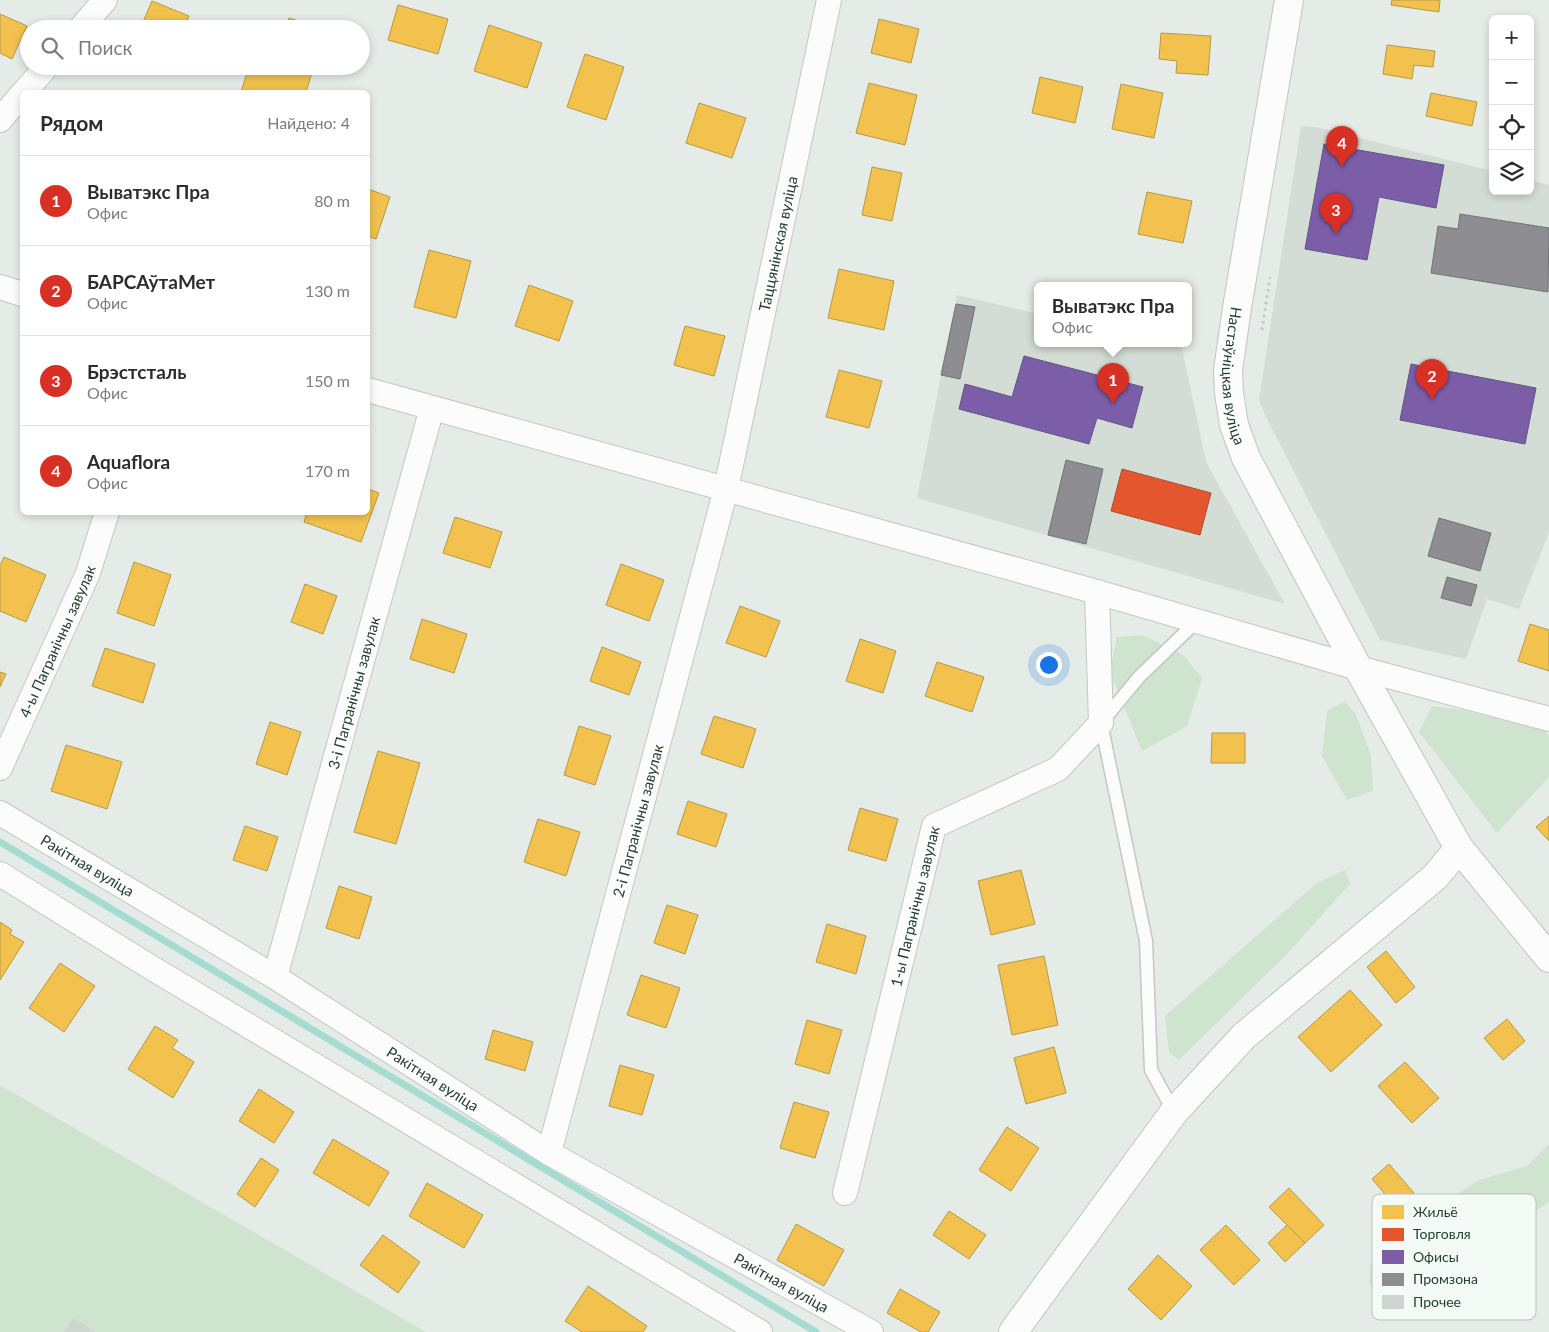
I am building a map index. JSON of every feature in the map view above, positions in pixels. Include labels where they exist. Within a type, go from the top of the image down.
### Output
[{"type":"street","points":[[88,20],[105,0]]},
{"type":"street","name":"Таццянінская вуліца","points":[[726,489],[829,0]]},
{"type":"street","name":"Настаўніцкая вуліца","points":[[1289,0],[1228,370],[1234,425],[1246,458],[1358,668],[1459,848]]},
{"type":"street","points":[[26,90],[39,75]]},
{"type":"street","points":[[0,120],[20,97]]},
{"type":"street","points":[[0,287],[20,293]]},
{"type":"street","points":[[370,391],[1198,620],[1358,668],[1549,719]]},
{"type":"street","name":"3-і Пагранічны завулак","points":[[275,977],[432,408]]},
{"type":"street","name":"2-і Пагранічны завулак","points":[[549,1153],[726,489]]},
{"type":"street","name":"4-ы Пагранічны завулак","points":[[0,768],[88,573],[106,515]]},
{"type":"street","points":[[1097,592],[1101,723]]},
{"type":"street","name":"1-ы Пагранічны завулак","points":[[846,1193],[934,826],[1058,769],[1101,723]]},
{"type":"street","name":"Ракітная вуліца","points":[[0,813],[275,977],[549,1153],[871,1332]]},
{"type":"street","points":[[1013,1332],[1174,1112],[1244,1036],[1435,877],[1459,848],[1549,958]]},
{"type":"street","points":[[0,874],[152,968],[760,1332]]},
{"type":"lane","points":[[1174,1112],[1151,1070],[1146,941],[1101,723],[1139,677],[1198,620]]},
{"type":"path","points":[[1261,332],[1271,272]]},
{"type":"shaded area","points":[[1301,126],[1315,127],[1489,170],[1489,195],[1534,195],[1534,181],[1549,185],[1549,532],[1519,609],[1487,599],[1466,659],[1380,640],[1259,400]]},
{"type":"shaded area","points":[[957,295],[1034,313],[1034,347],[1182,348],[1206,462],[1285,604],[917,498]]},
{"type":"green space","points":[[1143,635],[1183,655],[1202,678],[1187,726],[1142,751],[1110,672],[1117,637]]},
{"type":"green space","points":[[1345,701],[1356,715],[1371,756],[1373,791],[1347,800],[1322,756],[1327,711]]},
{"type":"green space","points":[[1432,706],[1462,710],[1545,731],[1549,737],[1549,777],[1497,833],[1419,732]]},
{"type":"green space","points":[[1345,870],[1350,884],[1285,956],[1179,1060],[1169,1052],[1165,1016],[1318,882]]},
{"type":"green space","points":[[0,1085],[426,1332],[0,1332]]},
{"type":"green space","points":[[1549,1144],[1549,1202],[1536,1210],[1536,1194],[1457,1194],[1479,1180],[1527,1166]]},
{"type":"green space","points":[[1372,1263],[1372,1287],[1370,1286],[1370,1265]]},
{"type":"building: Жильё","points":[[1392,0],[1440,0],[1439,12],[1391,5]]},
{"type":"building: Жильё","points":[[152,1],[189,16],[187,20],[144,20]]},
{"type":"building: Жильё","points":[[398,5],[448,19],[438,54],[388,40]]},
{"type":"building: Жильё","points":[[0,14],[20,23],[20,41],[12,59],[0,53]]},
{"type":"building: Жильё","points":[[879,19],[919,29],[911,63],[871,53]]},
{"type":"building: Жильё","points":[[489,25],[542,43],[527,88],[474,71]]},
{"type":"building: Жильё","points":[[1161,33],[1211,36],[1208,75],[1176,73],[1177,61],[1159,59]]},
{"type":"building: Жильё","points":[[1387,45],[1435,51],[1433,67],[1414,65],[1412,79],[1383,74]]},
{"type":"building: Жильё","points":[[585,54],[624,67],[606,120],[567,107]]},
{"type":"building: Жильё","points":[[246,75],[311,75],[307,90],[242,90]]},
{"type":"building: Жильё","points":[[1040,77],[1083,87],[1075,123],[1032,113]]},
{"type":"building: Жильё","points":[[869,83],[917,95],[905,145],[856,133]]},
{"type":"building: Жильё","points":[[1121,84],[1163,93],[1154,138],[1112,129]]},
{"type":"building: Жильё","points":[[1431,93],[1477,102],[1472,126],[1426,116]]},
{"type":"building: Жильё","points":[[699,103],[746,118],[732,158],[686,143]]},
{"type":"building: Жильё","points":[[872,167],[902,173],[892,221],[862,215]]},
{"type":"building: Жильё","points":[[370,190],[390,197],[376,239],[370,237]]},
{"type":"building: Жильё","points":[[1147,192],[1192,201],[1183,243],[1138,234]]},
{"type":"building: Жильё","points":[[429,250],[471,261],[456,318],[414,307]]},
{"type":"building: Жильё","points":[[839,269],[894,281],[884,330],[828,318]]},
{"type":"building: Жильё","points":[[529,285],[573,301],[559,341],[515,326]]},
{"type":"building: Жильё","points":[[685,326],[725,336],[714,376],[674,365]]},
{"type":"building: Жильё","points":[[839,370],[882,381],[869,428],[826,417]]},
{"type":"building: Жильё","points":[[370,490],[379,493],[361,542],[304,522],[306,515],[370,515]]},
{"type":"building: Жильё","points":[[455,517],[502,532],[490,568],[443,553]]},
{"type":"building: Жильё","points":[[4,557],[46,575],[26,622],[0,611],[0,565]]},
{"type":"building: Жильё","points":[[134,562],[171,575],[154,626],[117,613]]},
{"type":"building: Жильё","points":[[621,564],[664,580],[649,621],[606,605]]},
{"type":"building: Жильё","points":[[305,584],[337,596],[323,634],[291,622]]},
{"type":"building: Жильё","points":[[740,606],[780,621],[766,657],[726,643]]},
{"type":"building: Жильё","points":[[422,619],[467,634],[454,673],[410,659]]},
{"type":"building: Жильё","points":[[1530,624],[1549,630],[1549,671],[1518,661]]},
{"type":"building: Жильё","points":[[860,639],[896,651],[883,693],[846,681]]},
{"type":"building: Жильё","points":[[602,647],[641,662],[629,695],[590,681]]},
{"type":"building: Жильё","points":[[105,648],[155,664],[143,703],[92,686]]},
{"type":"building: Жильё","points":[[937,662],[984,677],[972,712],[925,696]]},
{"type":"building: Жильё","points":[[0,672],[6,674],[0,687]]},
{"type":"building: Жильё","points":[[714,716],[756,729],[743,768],[701,754]]},
{"type":"building: Жильё","points":[[270,722],[301,732],[287,775],[256,764]]},
{"type":"building: Жильё","points":[[579,726],[611,736],[595,785],[564,775]]},
{"type":"building: Жильё","points":[[1212,733],[1245,733],[1245,763],[1211,763]]},
{"type":"building: Жильё","points":[[66,745],[122,762],[107,809],[51,791]]},
{"type":"building: Жильё","points":[[378,751],[420,763],[396,844],[354,832]]},
{"type":"building: Жильё","points":[[688,801],[727,814],[716,847],[677,834]]},
{"type":"building: Жильё","points":[[860,808],[898,819],[886,861],[848,850]]},
{"type":"building: Жильё","points":[[1549,816],[1549,841],[1536,827]]},
{"type":"building: Жильё","points":[[538,819],[580,832],[566,876],[524,862]]},
{"type":"building: Жильё","points":[[245,826],[278,837],[267,871],[233,860]]},
{"type":"building: Жильё","points":[[1021,870],[1035,924],[991,935],[978,881]]},
{"type":"building: Жильё","points":[[339,886],[372,897],[359,939],[326,928]]},
{"type":"building: Жильё","points":[[667,905],[698,915],[685,954],[654,943]]},
{"type":"building: Жильё","points":[[0,922],[12,930],[10,934],[24,942],[0,980]]},
{"type":"building: Жильё","points":[[827,924],[866,936],[856,974],[816,962]]},
{"type":"building: Жильё","points":[[1386,951],[1415,987],[1396,1003],[1367,967]]},
{"type":"building: Жильё","points":[[1044,956],[1058,1025],[1012,1035],[998,965]]},
{"type":"building: Жильё","points":[[60,963],[95,986],[64,1032],[29,1008]]},
{"type":"building: Жильё","points":[[641,975],[680,988],[666,1028],[627,1015]]},
{"type":"building: Жильё","points":[[1350,990],[1382,1025],[1331,1072],[1298,1037]]},
{"type":"building: Жильё","points":[[1507,1019],[1525,1041],[1503,1060],[1484,1038]]},
{"type":"building: Жильё","points":[[807,1020],[842,1030],[829,1074],[795,1064]]},
{"type":"building: Жильё","points":[[155,1026],[178,1040],[172,1048],[194,1062],[173,1098],[128,1069]]},
{"type":"building: Жильё","points":[[493,1030],[533,1042],[525,1071],[485,1059]]},
{"type":"building: Жильё","points":[[1054,1047],[1066,1093],[1026,1104],[1014,1058]]},
{"type":"building: Жильё","points":[[1405,1062],[1439,1098],[1412,1123],[1378,1086]]},
{"type":"building: Жильё","points":[[620,1065],[654,1075],[642,1115],[609,1106]]},
{"type":"building: Жильё","points":[[259,1089],[294,1112],[274,1143],[239,1121]]},
{"type":"building: Жильё","points":[[794,1102],[829,1112],[815,1158],[780,1148]]},
{"type":"building: Жильё","points":[[1007,1127],[1039,1148],[1011,1191],[979,1170]]},
{"type":"building: Жильё","points":[[333,1139],[389,1172],[369,1206],[313,1173]]},
{"type":"building: Жильё","points":[[261,1158],[279,1170],[255,1207],[237,1194]]},
{"type":"building: Жильё","points":[[1389,1164],[1414,1193],[1385,1194],[1372,1179]]},
{"type":"building: Жильё","points":[[427,1183],[483,1215],[464,1248],[409,1216]]},
{"type":"building: Жильё","points":[[1289,1188],[1324,1225],[1305,1243],[1269,1207]]},
{"type":"building: Жильё","points":[[949,1211],[986,1235],[969,1259],[933,1235]]},
{"type":"building: Жильё","points":[[796,1224],[844,1250],[824,1286],[777,1260]]},
{"type":"building: Жильё","points":[[1226,1225],[1260,1260],[1234,1285],[1200,1250]]},
{"type":"building: Жильё","points":[[1287,1225],[1305,1243],[1285,1262],[1268,1243]]},
{"type":"building: Жильё","points":[[383,1235],[420,1262],[398,1293],[360,1265]]},
{"type":"building: Жильё","points":[[1158,1255],[1192,1286],[1161,1320],[1128,1289]]},
{"type":"building: Жильё","points":[[588,1286],[647,1326],[643,1332],[582,1332],[565,1321]]},
{"type":"building: Жильё","points":[[900,1289],[940,1312],[928,1332],[921,1332],[887,1313]]},
{"type":"building: Торговля","points":[[1122,469],[1211,493],[1200,535],[1111,511]]},
{"type":"building: Офисы","points":[[1324,144],[1444,165],[1436,208],[1379,197],[1367,260],[1305,249]]},
{"type":"building: Офисы","points":[[1024,356],[1143,387],[1132,428],[1097,418],[1089,444],[959,409],[965,384],[1012,397]]},
{"type":"building: Офисы","points":[[1411,364],[1536,388],[1525,444],[1400,420]]},
{"type":"building: Промзона","points":[[1460,214],[1549,228],[1548,292],[1431,273],[1438,226],[1458,229]]},
{"type":"building: Промзона","points":[[956,304],[975,307],[960,379],[941,375]]},
{"type":"building: Промзона","points":[[1066,460],[1103,469],[1086,544],[1048,535]]},
{"type":"building: Промзона","points":[[1439,518],[1491,533],[1480,571],[1428,556]]},
{"type":"building: Промзона","points":[[1447,577],[1477,585],[1471,606],[1441,598]]},
{"type":"building: Прочее","points":[[74,1318],[94,1332],[64,1332]]},
{"type":"waterway","points":[[0,842],[816,1332]]},
{"type":"place","name":"Aquaflora","points":[[1342,167]]},
{"type":"place","name":"Брэстсталь","points":[[1336,234]]},
{"type":"place","name":"БАРСАўтаМет","points":[[1432,400]]},
{"type":"place","name":"Выватэкс Пра","points":[[1113,404]]}]
